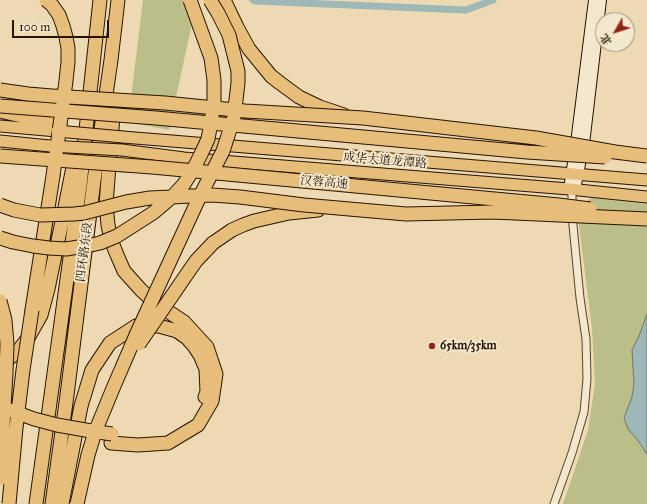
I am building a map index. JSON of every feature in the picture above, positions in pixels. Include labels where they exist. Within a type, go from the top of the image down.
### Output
[{"type":"highway","points":[[9,504],[23,370],[54,176],[68,62],[67,42],[63,26],[52,5],[46,0]]},
{"type":"highway","name":"四环路东段","points":[[36,504],[80,185],[100,0]]},
{"type":"highway","name":"四环路东段","points":[[52,504],[118,0]]},
{"type":"highway","points":[[0,238],[13,242],[49,248],[66,248],[100,243],[117,236],[153,213],[173,196],[184,184],[194,168],[208,139],[214,98],[214,80],[211,58],[190,0]]},
{"type":"highway","points":[[78,504],[88,455],[121,368],[199,198],[223,151],[234,117],[238,83],[236,60],[229,35],[210,0]]},
{"type":"highway","points":[[224,0],[243,40],[249,49],[267,72],[280,84],[299,97],[320,107],[342,114],[363,118]]},
{"type":"highway","points":[[0,365],[18,352],[41,315],[66,207],[93,57]]},
{"type":"highway","points":[[0,407],[34,419],[91,431],[138,445],[168,443],[198,425],[212,402],[216,374],[207,347],[184,322],[154,302],[129,277],[124,271],[111,240],[106,204],[113,116],[111,60]]},
{"type":"highway","points":[[0,90],[28,94],[165,103],[245,111],[363,118],[536,138],[647,156]]},
{"type":"highway","points":[[0,106],[156,118],[527,152],[647,160]]},
{"type":"highway","name":"汉蓉高速","points":[[0,156],[152,167],[559,204],[647,219]]},
{"type":"highway","points":[[0,205],[14,210],[40,215],[74,214],[150,198],[212,195],[406,214]]},
{"type":"highway","points":[[104,411],[142,338],[196,261],[213,243],[227,233],[243,225],[289,213],[319,210],[406,214],[493,212],[647,219]]},
{"type":"highway","points":[[0,301],[5,320],[7,344],[0,478],[7,491],[9,504]]},
{"type":"highway","points":[[0,416],[55,433],[111,438],[143,438],[174,432],[199,412],[207,392],[206,369],[194,346],[187,338],[177,331],[159,326],[136,326],[110,343],[92,370],[81,406],[62,504]]},
{"type":"main road","points":[[0,112],[57,127]]},
{"type":"main road","points":[[0,126],[57,127]]},
{"type":"main road","name":"成华大道龙潭路","points":[[57,127],[190,142],[647,180]]},
{"type":"main road","points":[[0,141],[48,149]]},
{"type":"main road","name":"成华大道龙潭路","points":[[48,149],[184,158],[572,189],[647,197]]},
{"type":"main road","points":[[0,151],[48,149]]},
{"type":"street","points":[[575,175],[577,136],[594,0]]},
{"type":"street","points":[[554,504],[572,453],[584,412],[587,380],[586,339],[580,298],[572,215],[572,189],[584,144],[601,0]]},
{"type":"green space","points":[[143,0],[197,0],[169,130],[128,122]]},
{"type":"green space","points":[[592,198],[647,204],[647,504],[563,504],[588,430],[595,384],[592,329],[579,225],[579,205]]},
{"type":"water","points":[[647,314],[647,454],[628,429],[624,418],[632,397],[634,384],[632,350]]},
{"type":"waterway","points":[[253,0],[466,10],[493,0]]},
{"type":"place","name":"65km/35km","points":[[432,346]]}]
